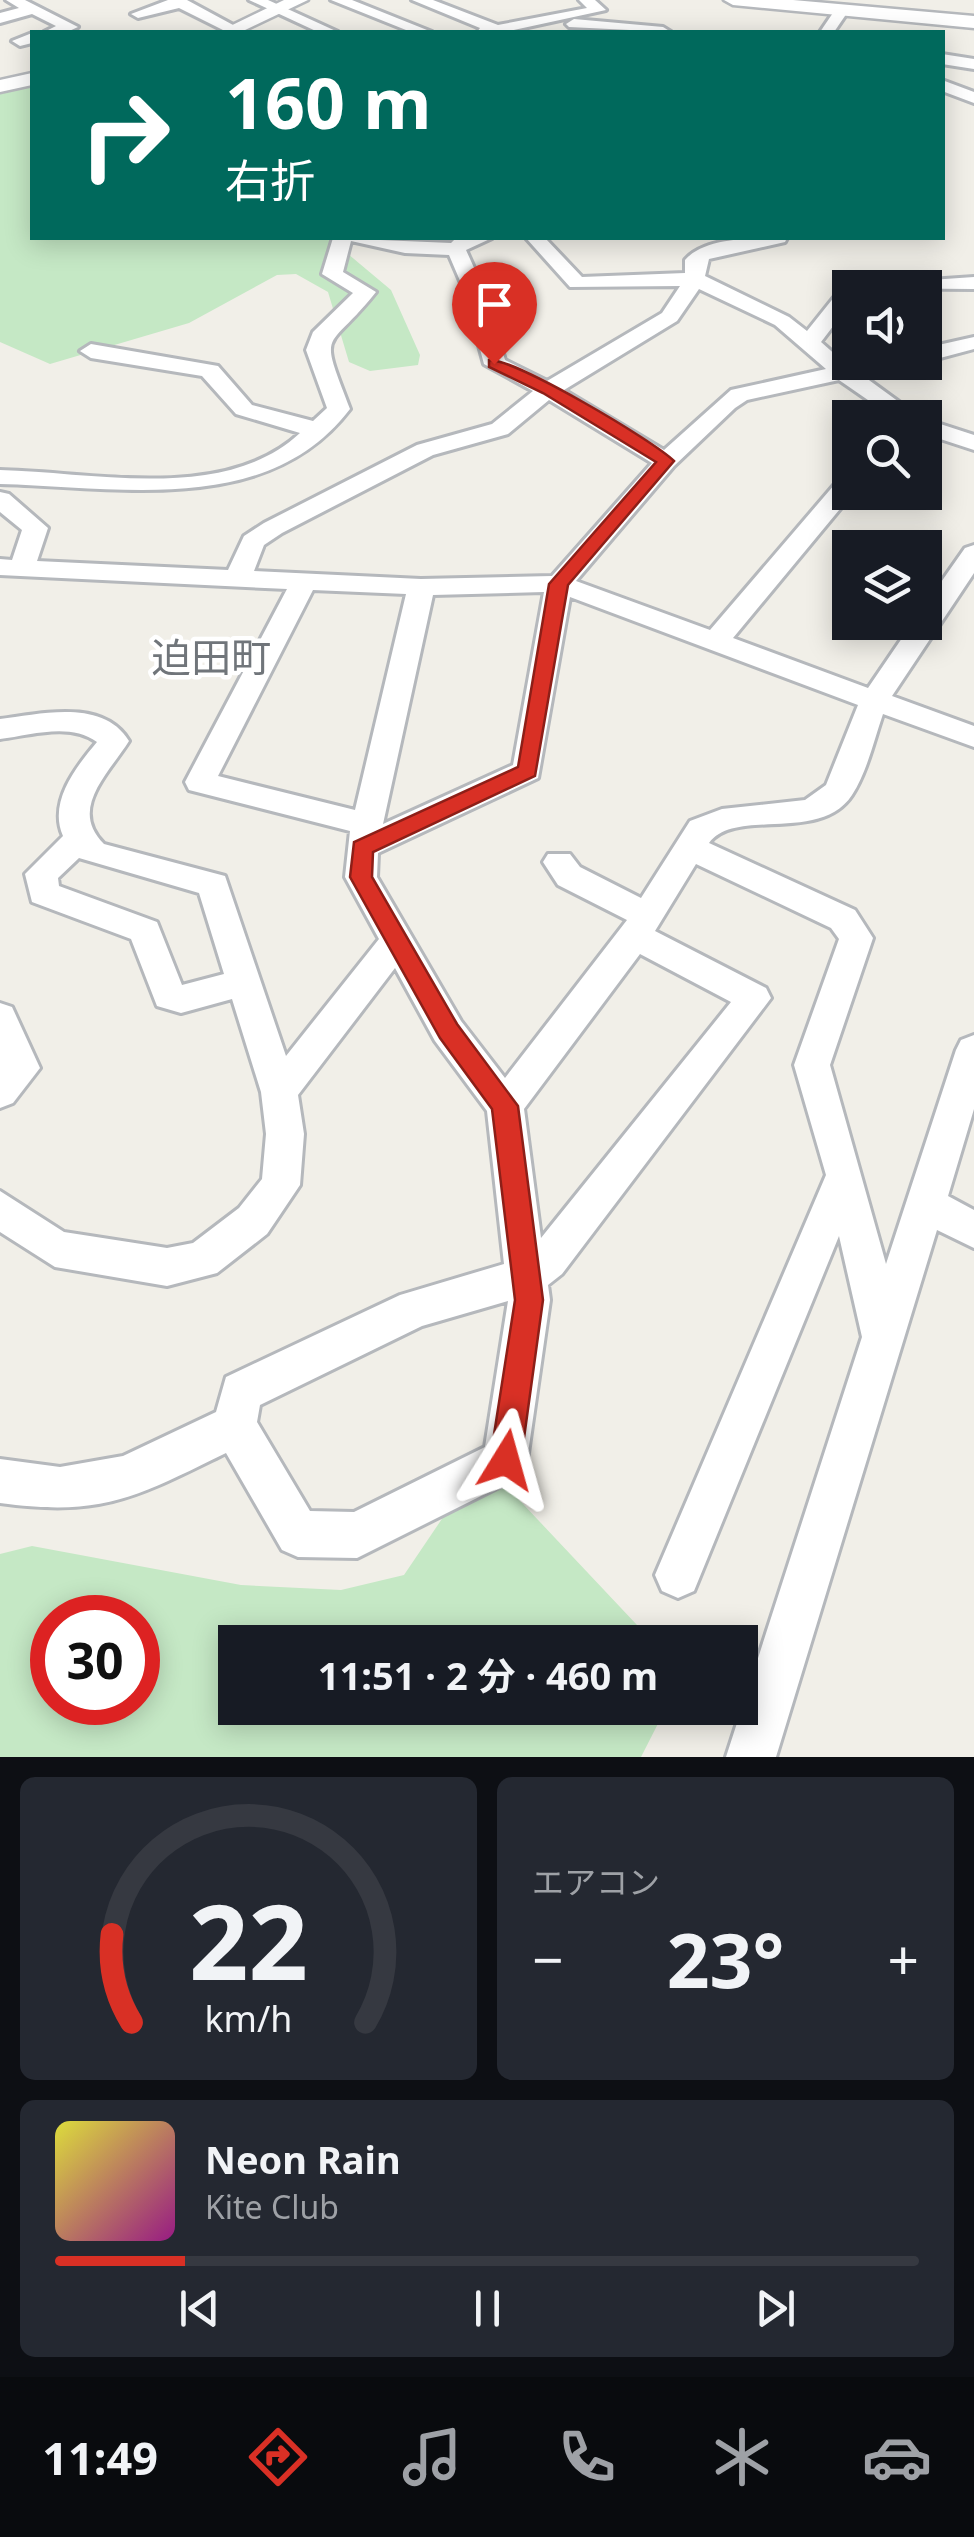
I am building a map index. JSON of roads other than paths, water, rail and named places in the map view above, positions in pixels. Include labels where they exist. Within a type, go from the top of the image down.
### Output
[{"type":"street","points":[[13,0],[70,27],[59,30]]},
{"type":"street","points":[[256,0],[325,30]]},
{"type":"street","points":[[237,30],[299,0]]},
{"type":"street","points":[[338,0],[419,30]]},
{"type":"street","points":[[418,0],[488,30]]},
{"type":"street","points":[[495,30],[598,10],[586,0]]},
{"type":"street","points":[[733,0],[974,22]]},
{"type":"street","points":[[138,14],[178,2],[229,30]]},
{"type":"street","points":[[525,6],[557,17]]},
{"type":"street","points":[[0,18],[33,10]]},
{"type":"street","points":[[828,30],[842,10]]},
{"type":"street","points":[[539,22],[644,30]]},
{"type":"street","points":[[945,59],[974,64]]},
{"type":"street","points":[[0,86],[30,79]]},
{"type":"street","points":[[945,86],[974,98]]},
{"type":"street","points":[[0,477],[146,486],[218,481],[289,456],[339,409],[317,350],[322,337],[366,292],[332,274],[341,240]]},
{"type":"street","points":[[369,240],[405,247],[456,249],[465,240]]},
{"type":"street","points":[[537,240],[577,283],[695,279],[782,321],[832,362]]},
{"type":"street","points":[[238,579],[253,541],[273,528],[425,450],[500,429],[548,390],[670,318],[695,279],[695,260],[702,254],[768,240]]},
{"type":"street","points":[[456,249],[474,290],[490,359],[666,461]]},
{"type":"street","points":[[942,284],[974,283]]},
{"type":"street","points":[[810,343],[832,314]]},
{"type":"street","points":[[942,350],[974,343]]},
{"type":"street","points":[[91,351],[210,372],[238,410],[266,420],[322,429]]},
{"type":"street","points":[[304,582],[200,782],[364,836],[528,771],[558,584],[666,461],[739,395],[832,376]]},
{"type":"street","points":[[854,380],[883,400]]},
{"type":"street","points":[[942,431],[974,443]]},
{"type":"street","points":[[0,499],[35,528],[11,567],[421,587],[558,584],[974,737]]},
{"type":"street","points":[[715,642],[832,503]]},
{"type":"street","points":[[505,1106],[641,926],[701,829],[722,820],[813,810],[839,791],[874,701],[974,552]]},
{"type":"street","points":[[421,587],[364,836],[361,877],[448,1031],[505,1106],[526,1277],[529,1300],[513,1464],[357,1535],[298,1534],[235,1426],[241,1392],[415,1309],[526,1277],[548,1261],[754,998],[641,926],[570,876],[559,862]]},
{"type":"street","points":[[0,729],[79,720],[102,727],[114,741],[76,794],[72,824],[77,841],[93,853],[213,885],[279,1092],[285,1134],[281,1185],[254,1220],[203,1260],[166,1268],[55,1249],[0,1209]]},
{"type":"street","points":[[77,841],[41,874],[44,893],[144,932],[169,996],[181,999],[244,982]]},
{"type":"street","points":[[690,847],[843,919],[854,928],[856,938],[812,1065],[845,1175],[884,1340]]},
{"type":"street","points":[[279,1092],[397,940]]},
{"type":"street","points":[[0,1016],[22,1068],[0,1092]]},
{"type":"street","points":[[751,1757],[974,1050]]},
{"type":"street","points":[[678,1576],[845,1175]]},
{"type":"street","points":[[928,1205],[974,1230]]},
{"type":"street","points":[[0,1481],[60,1489],[126,1478],[235,1426]]},
{"type":"district","name":"迫田町","points":[[211,658]]}]
